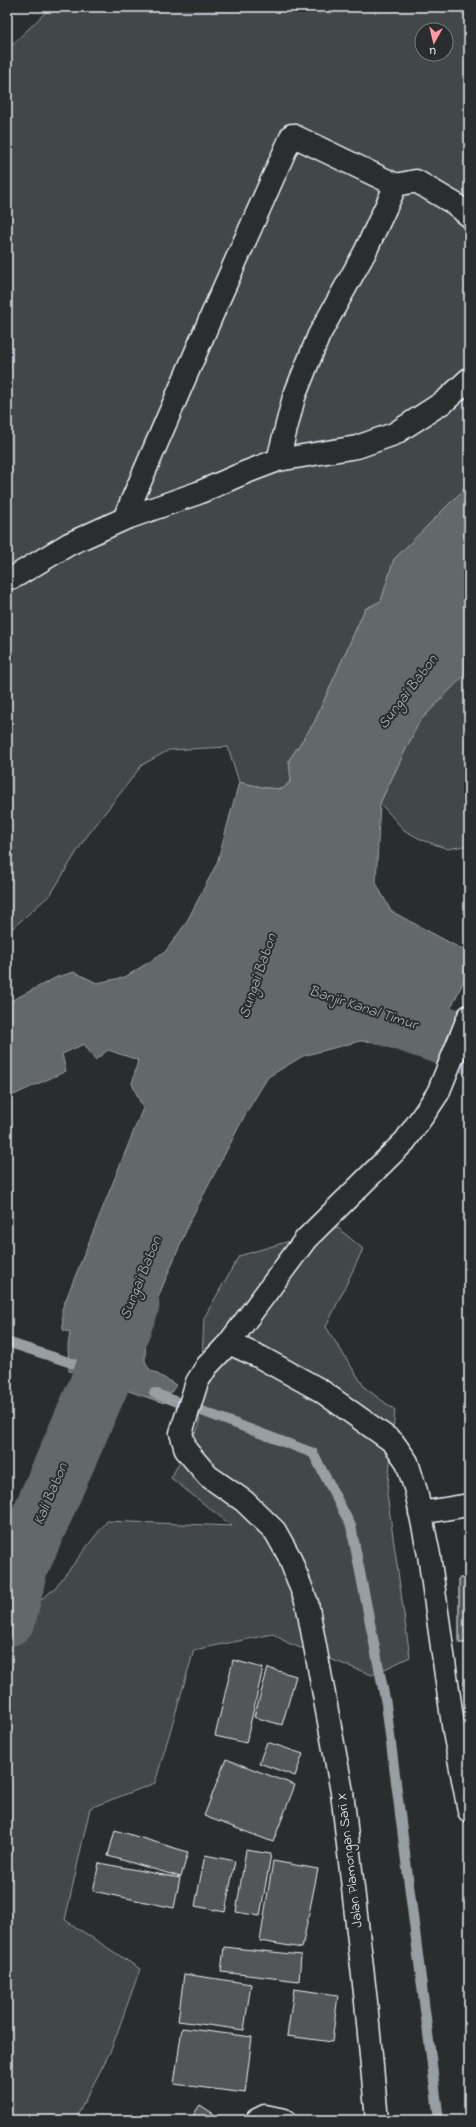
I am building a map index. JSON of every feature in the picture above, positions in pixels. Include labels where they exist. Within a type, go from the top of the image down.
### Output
[{"type":"street","points":[[124,519],[215,308],[292,135],[396,185],[416,181],[455,204],[469,216]]},
{"type":"street","points":[[278,460],[294,397],[319,335],[361,258],[396,185]]},
{"type":"street","points":[[7,578],[14,577],[69,544],[124,519],[198,493],[278,460],[357,447],[394,434],[445,401],[469,379]]},
{"type":"street","name":"Jalan Plamongan Sari X","points":[[377,2120],[366,2002],[342,1792],[306,1603],[289,1556],[275,1531],[244,1501],[208,1476],[186,1450],[181,1433],[197,1382],[207,1366],[229,1343],[306,1239],[405,1141],[438,1093],[469,1016]]},
{"type":"street","points":[[229,1343],[260,1357],[320,1390],[393,1442],[407,1462],[429,1555],[462,1732],[469,1811]]},
{"type":"street","points":[[420,1514],[469,1505]]},
{"type":"street","points":[[257,2120],[265,2116],[284,2120]]},
{"type":"shaded area","points":[[51,7],[453,7],[469,18],[469,484],[394,559],[381,601],[365,609],[314,723],[289,760],[291,780],[283,789],[266,788],[239,782],[228,747],[169,750],[142,765],[84,840],[51,894],[7,933],[7,50]]},
{"type":"shaded area","points":[[469,670],[469,845],[448,849],[422,840],[404,830],[380,803],[419,722]]},
{"type":"shaded area","points":[[337,1227],[363,1249],[326,1327],[365,1388],[395,1410],[387,1494],[410,1657],[372,1675],[288,1643],[273,1634],[194,1650],[155,1783],[90,1808],[65,1920],[140,1969],[111,2050],[75,2120],[7,2120],[7,1649],[11,1625],[54,1589],[107,1521],[232,1526],[171,1478],[199,1426],[204,1318],[239,1256]]},
{"type":"water","name":"Sungai Babon","points":[[469,484],[469,670],[419,722],[380,803],[376,883],[391,911],[469,953],[469,970],[433,1045],[360,1041],[303,1056],[268,1077],[246,1113],[191,1219],[146,1326],[145,1361],[149,1369],[176,1385],[164,1403],[69,1371],[68,1346],[70,1332],[63,1330],[62,1309],[143,1108],[132,1084],[138,1060],[108,1050],[95,1060],[84,1044],[62,1054],[66,1071],[7,1098],[7,1003],[57,977],[74,972],[97,983],[125,977],[165,952],[186,923],[217,863],[239,782],[266,788],[283,789],[291,781],[289,760],[314,723],[365,609],[381,601],[394,559]]},
{"type":"building","points":[[459,1578],[469,1578],[469,1643],[459,1643]]},
{"type":"building","points":[[233,1660],[263,1668],[246,1743],[215,1736]]},
{"type":"building","points":[[268,1668],[296,1676],[282,1725],[254,1717]]},
{"type":"building","points":[[267,1742],[303,1754],[295,1776],[259,1763]]},
{"type":"building","points":[[226,1759],[295,1785],[273,1842],[204,1816]]},
{"type":"building","points":[[115,1830],[188,1852],[181,1877],[108,1856]]},
{"type":"building","points":[[246,1850],[271,1854],[260,1916],[236,1912]]},
{"type":"building","points":[[205,1855],[235,1861],[225,1912],[195,1906]]},
{"type":"building","points":[[273,1861],[318,1869],[302,1948],[260,1941]]},
{"type":"building","points":[[99,1863],[180,1878],[174,1908],[93,1891]]},
{"type":"building","points":[[224,1947],[301,1955],[299,1981],[221,1972]]},
{"type":"building","points":[[184,1974],[251,1984],[244,2030],[178,2021]]},
{"type":"building","points":[[294,1989],[338,1995],[332,2042],[287,2036]]},
{"type":"building","points":[[182,2028],[252,2037],[245,2093],[174,2084]]},
{"type":"building","points":[[200,2105],[223,2120],[190,2120]]},
{"type":"waterway","name":"Banjir Kanal Timur","points":[[360,1007],[469,1044]]},
{"type":"waterway","name":"Kali Babon","points":[[7,1617],[18,1569],[98,1387],[130,1305]]},
{"type":"waterway","points":[[7,1342],[81,1366]]},
{"type":"waterway","points":[[154,1393],[313,1453],[351,1526],[386,1704],[439,2120]]}]
